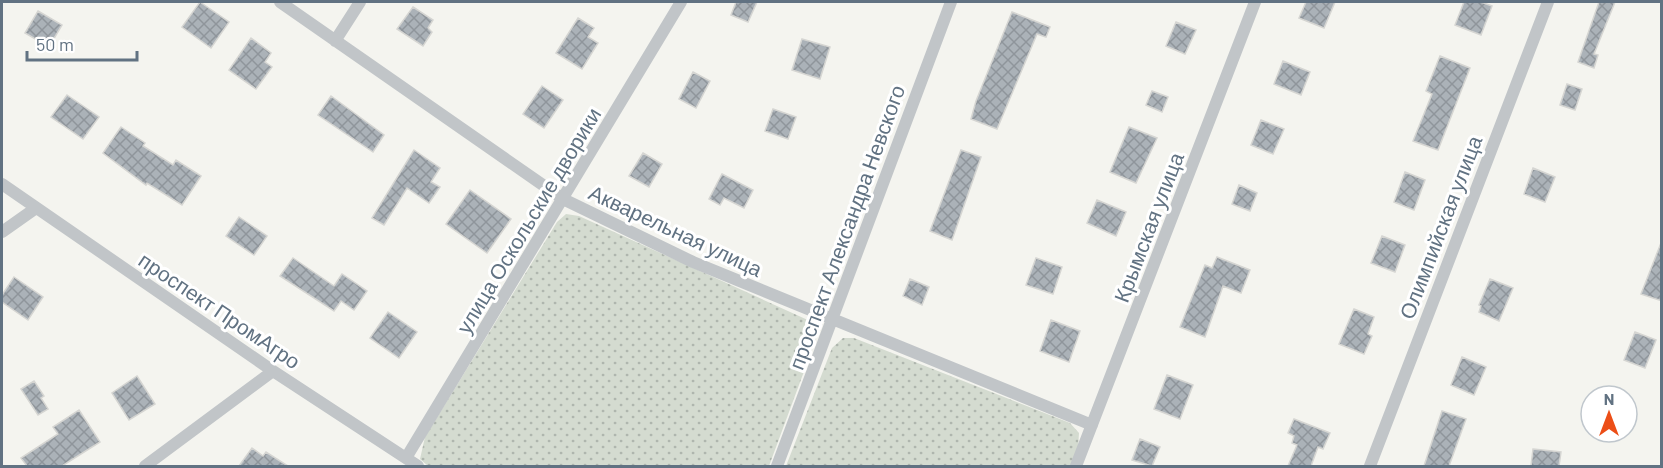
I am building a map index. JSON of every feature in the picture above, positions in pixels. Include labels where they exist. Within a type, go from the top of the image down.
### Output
[{"type":"street","name":"Акварельная улица","points":[[280,2],[563,199],[693,262],[832,321],[1092,425]]},
{"type":"street","points":[[335,41],[360,2]]},
{"type":"street","name":"улица Оскольские дворики","points":[[406,458],[681,2]]},
{"type":"street","name":"проспект Александра Невского","points":[[777,466],[951,2]]},
{"type":"street","name":"Крымская улица","points":[[1076,466],[1255,2]]},
{"type":"street","name":"Олимпийская улица","points":[[1370,466],[1548,2]]},
{"type":"street","name":"проспект ПромАгро","points":[[2,184],[273,371],[418,466]]},
{"type":"street","points":[[2,232],[36,208]]},
{"type":"street","points":[[145,466],[273,371]]},
{"type":"shaded area","points":[[566,214],[579,216],[810,321],[816,329],[816,339],[769,466],[428,466],[420,459],[425,437],[557,222]]},
{"type":"shaded area","points":[[843,338],[854,338],[1070,423],[1079,433],[1078,448],[1071,466],[786,466],[832,348]]},
{"type":"building","points":[[200,2],[229,22],[211,48],[182,27]]},
{"type":"building","points":[[736,2],[757,2],[748,22],[731,15]]},
{"type":"building","points":[[1306,2],[1335,2],[1324,28],[1299,18]]},
{"type":"building","points":[[1464,2],[1481,2],[1492,6],[1481,35],[1455,25]]},
{"type":"building","points":[[1599,2],[1615,2],[1594,54],[1598,55],[1594,68],[1578,62]]},
{"type":"building","points":[[413,7],[433,20],[428,28],[432,32],[423,46],[397,29]]},
{"type":"building","points":[[38,11],[62,25],[49,47],[25,33]]},
{"type":"building","points":[[1012,12],[1050,27],[1046,37],[1037,34],[997,129],[971,119]]},
{"type":"building","points":[[578,18],[594,28],[588,37],[598,43],[582,69],[556,53]]},
{"type":"building","points":[[1176,22],[1196,30],[1185,54],[1166,46]]},
{"type":"building","points":[[251,38],[271,53],[265,62],[272,67],[256,89],[229,70]]},
{"type":"building","points":[[802,39],[830,47],[820,79],[792,70]]},
{"type":"building","points":[[1440,56],[1470,68],[1438,150],[1413,141],[1432,94],[1426,91]]},
{"type":"building","points":[[1283,61],[1310,72],[1301,95],[1274,84]]},
{"type":"building","points":[[693,72],[710,81],[696,108],[679,99]]},
{"type":"building","points":[[1567,84],[1582,89],[1575,110],[1560,105]]},
{"type":"building","points":[[542,86],[563,100],[544,128],[523,114]]},
{"type":"building","points":[[1152,91],[1168,97],[1162,112],[1146,105]]},
{"type":"building","points":[[67,95],[99,117],[83,139],[51,117]]},
{"type":"building","points":[[331,96],[384,135],[373,152],[318,115]]},
{"type":"building","points":[[773,109],[796,117],[788,139],[765,131]]},
{"type":"building","points":[[1261,120],[1284,129],[1273,154],[1251,145]]},
{"type":"building","points":[[121,127],[145,143],[143,146],[173,165],[176,160],[201,176],[182,205],[147,183],[146,185],[103,153]]},
{"type":"building","points":[[1129,127],[1157,138],[1136,183],[1110,172]]},
{"type":"building","points":[[414,150],[440,168],[431,182],[440,187],[429,203],[407,188],[384,225],[372,218]]},
{"type":"building","points":[[961,150],[981,157],[952,240],[930,231]]},
{"type":"building","points":[[643,153],[662,164],[649,187],[629,176]]},
{"type":"building","points":[[1533,168],[1555,177],[1545,202],[1524,194]]},
{"type":"building","points":[[1405,172],[1425,180],[1414,210],[1394,202]]},
{"type":"building","points":[[722,174],[753,190],[744,208],[724,198],[720,205],[709,199]]},
{"type":"building","points":[[1239,185],[1257,193],[1250,211],[1232,204]]},
{"type":"building","points":[[470,190],[511,219],[487,253],[446,224]]},
{"type":"building","points":[[1097,200],[1126,212],[1116,236],[1087,223]]},
{"type":"building","points":[[239,217],[267,236],[254,255],[226,236]]},
{"type":"building","points":[[1382,236],[1405,245],[1395,272],[1371,263]]},
{"type":"building","points":[[1662,243],[1662,301],[1641,294]]},
{"type":"building","points":[[1217,257],[1250,270],[1241,293],[1223,286],[1205,337],[1180,327],[1205,265],[1212,268]]},
{"type":"building","points":[[293,258],[334,286],[342,274],[367,291],[354,310],[341,301],[334,311],[280,276]]},
{"type":"building","points":[[1036,258],[1062,267],[1053,294],[1026,285]]},
{"type":"building","points":[[14,277],[43,297],[28,320],[2,302],[2,295]]},
{"type":"building","points":[[910,279],[929,287],[922,305],[903,296]]},
{"type":"building","points":[[1490,279],[1513,288],[1499,321],[1479,312],[1481,306],[1479,305]]},
{"type":"building","points":[[1354,309],[1374,317],[1368,334],[1372,336],[1364,354],[1339,344]]},
{"type":"building","points":[[388,312],[417,332],[399,358],[370,338]]},
{"type":"building","points":[[1051,320],[1080,331],[1069,362],[1040,351]]},
{"type":"building","points":[[1635,332],[1656,340],[1645,368],[1624,360]]},
{"type":"building","points":[[1462,357],[1486,367],[1474,395],[1451,385]]},
{"type":"building","points":[[1167,375],[1193,385],[1180,419],[1154,409]]},
{"type":"building","points":[[137,376],[155,404],[129,420],[112,393]]},
{"type":"building","points":[[34,381],[44,396],[41,398],[48,409],[38,415],[21,389]]},
{"type":"building","points":[[79,410],[100,442],[62,466],[27,466],[21,458],[58,434],[53,427]]},
{"type":"building","points":[[1442,411],[1466,419],[1449,466],[1424,466]]},
{"type":"building","points":[[1294,419],[1330,433],[1323,449],[1318,447],[1311,466],[1288,466],[1297,445],[1292,443],[1294,436],[1288,433]]},
{"type":"building","points":[[1140,439],[1160,447],[1152,466],[1132,460]]},
{"type":"building","points":[[252,448],[263,456],[266,452],[288,466],[239,466]]},
{"type":"building","points":[[1533,449],[1561,452],[1559,466],[1531,466]]}]
